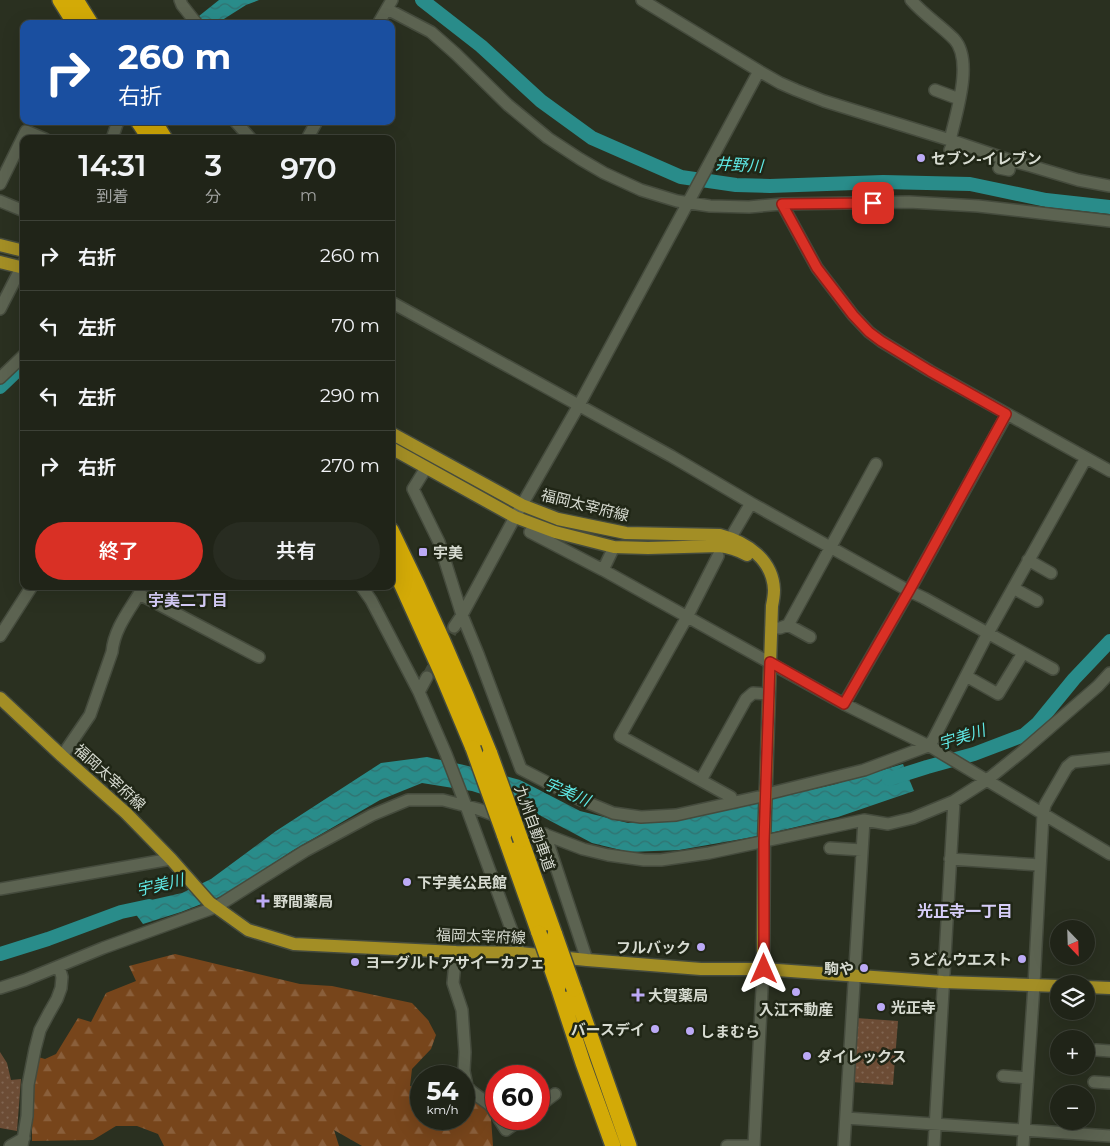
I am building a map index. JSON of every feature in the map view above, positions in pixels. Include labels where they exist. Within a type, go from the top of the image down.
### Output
[{"type":"highway","points":[[60,0],[72,20]]},
{"type":"highway","points":[[76,0],[88,20]]},
{"type":"highway","name":"九州自動車道","points":[[395,538],[421,592],[490,754],[629,1146]]},
{"type":"highway","name":"九州自動車道","points":[[395,570],[473,748],[613,1146]]},
{"type":"main road","points":[[0,245],[20,250]]},
{"type":"main road","points":[[0,262],[20,265]]},
{"type":"main road","name":"福岡太宰府線","points":[[395,435],[522,505],[558,518],[626,533],[720,535],[742,542],[755,552],[765,564],[772,576],[774,591],[765,794],[764,969]]},
{"type":"main road","name":"福岡太宰府線","points":[[395,450],[515,517],[555,532],[614,547],[719,546],[737,549],[749,556],[766,579],[772,606]]},
{"type":"main road","name":"福岡太宰府線","points":[[0,698],[126,813],[212,904],[248,930],[294,944],[456,952],[520,953],[701,969],[764,969],[943,982],[1050,986]]},
{"type":"main road","points":[[1095,987],[1110,988]]},
{"type":"street","points":[[180,0],[194,20]]},
{"type":"street","points":[[642,0],[780,84],[824,101],[954,141],[1006,160],[1078,180],[1110,186]]},
{"type":"street","points":[[911,0],[920,11],[955,40],[960,49],[963,60],[963,75],[954,141]]},
{"type":"street","points":[[380,20],[389,5],[431,32],[508,105],[548,138],[604,173],[641,190],[677,201],[690,201],[710,206],[749,207],[782,204],[909,202],[988,207],[1110,222]]},
{"type":"street","points":[[454,627],[579,405],[759,72]]},
{"type":"street","points":[[934,90],[959,99]]},
{"type":"street","points":[[239,125],[247,135]]},
{"type":"street","points":[[24,135],[26,131],[36,135]]},
{"type":"street","points":[[0,184],[20,143]]},
{"type":"street","points":[[0,201],[20,209]]},
{"type":"street","points":[[782,204],[817,268],[853,315],[869,332],[930,371],[1110,471]]},
{"type":"street","points":[[0,309],[20,272]]},
{"type":"street","points":[[395,304],[671,456],[909,591],[1053,669]]},
{"type":"street","points":[[0,378],[20,358]]},
{"type":"street","points":[[844,704],[909,591],[1006,414]]},
{"type":"street","points":[[931,747],[988,633],[1086,458]]},
{"type":"street","points":[[771,628],[780,628],[788,625],[876,464]]},
{"type":"street","points":[[426,468],[413,489],[439,542],[462,615],[521,769],[579,799],[613,813],[640,817],[676,814],[765,794],[864,770],[931,747]]},
{"type":"street","points":[[734,532],[751,503]]},
{"type":"street","points":[[530,532],[603,570],[844,704],[931,747],[1110,854]]},
{"type":"street","points":[[603,570],[614,547]]},
{"type":"street","points":[[718,556],[687,617],[620,736],[731,797]]},
{"type":"street","points":[[1028,560],[1051,573]]},
{"type":"street","points":[[1013,588],[1037,601]]},
{"type":"street","points":[[0,636],[29,590]]},
{"type":"street","points":[[365,590],[419,692],[446,754],[520,953]]},
{"type":"street","points":[[62,756],[90,716],[108,665],[113,642],[120,625],[139,594],[259,656]]},
{"type":"street","points":[[788,625],[810,637]]},
{"type":"street","points":[[966,676],[998,694],[1023,653]]},
{"type":"street","points":[[0,988],[59,967],[212,904],[313,846],[372,815],[408,800],[443,800],[465,804],[583,849],[644,860],[661,860],[709,854],[864,820],[888,824],[913,818],[954,801],[982,778],[1051,728],[1110,673]]},
{"type":"street","points":[[419,692],[427,677]]},
{"type":"street","points":[[701,780],[746,699],[753,693],[769,694]]},
{"type":"street","points":[[1023,1146],[1045,805],[1066,766],[1073,762],[1110,758]]},
{"type":"street","points":[[934,1146],[954,801]]},
{"type":"street","points":[[844,1146],[864,820]]},
{"type":"street","points":[[545,834],[587,960]]},
{"type":"street","points":[[830,848],[862,850]]},
{"type":"street","points":[[0,889],[171,859]]},
{"type":"street","points":[[950,860],[1040,865]]},
{"type":"street","points":[[456,952],[453,983],[462,1010],[465,1052],[464,1071],[471,1091],[485,1101]]},
{"type":"street","points":[[10,1146],[23,1142],[27,1116],[28,1085],[35,1049],[40,1030],[61,988],[62,978],[59,967]]},
{"type":"street","points":[[727,1146],[754,1146],[764,969]]},
{"type":"street","points":[[1096,1050],[1110,1051]]},
{"type":"street","points":[[1003,1076],[1028,1078]]},
{"type":"street","points":[[1094,1082],[1110,1083]]},
{"type":"street","points":[[550,1098],[555,1094]]},
{"type":"street","points":[[846,1118],[1110,1136]]},
{"type":"green space","points":[[175,954],[300,984],[332,986],[412,1003],[428,1020],[436,1035],[431,1049],[416,1065],[410,1065],[410,1130],[475,1130],[475,1100],[485,1109],[485,1130],[492,1130],[493,1146],[362,1146],[334,1130],[339,1146],[164,1146],[158,1134],[137,1126],[116,1126],[93,1140],[32,1141],[32,1105],[38,1057],[45,1059],[56,1054],[78,1018],[91,1022],[106,993],[136,981],[129,966]]},
{"type":"shaded area","points":[[856,1018],[898,1021],[893,1085],[851,1082]]},
{"type":"shaded area","points":[[0,1052],[7,1063],[11,1080],[21,1079],[17,1131],[0,1128]]},
{"type":"water","points":[[219,0],[259,0],[246,5],[222,20],[194,20]]},
{"type":"water","points":[[427,757],[520,780],[580,811],[628,823],[686,816],[742,805],[832,785],[903,764],[914,791],[838,817],[753,837],[679,850],[629,852],[592,843],[528,809],[472,791],[422,783],[380,800],[292,851],[227,894],[143,924],[129,905],[182,893],[211,879],[276,831],[381,763]]},
{"type":"waterway","name":"井野川","points":[[422,0],[481,46],[541,101],[592,138],[681,177],[736,185],[770,186],[883,182],[970,184],[1046,200],[1110,207]]},
{"type":"waterway","name":"井野川","points":[[0,387],[20,368]]},
{"type":"waterway","name":"宇美川","points":[[889,779],[974,754],[1024,735],[1038,723],[1074,679],[1110,641]]},
{"type":"waterway","name":"宇美川","points":[[0,954],[48,939],[121,912],[149,906]]},
{"type":"tunnel","points":[[427,677],[454,627]]},
{"type":"place","name":"セブン-イレブン","points":[[921,158]]},
{"type":"place","name":"宇美","points":[[423,552]]},
{"type":"place","name":"下宇美公民館","points":[[407,882]]},
{"type":"place","name":"野間薬局","points":[[263,901]]},
{"type":"place","name":"フルバック","points":[[701,947]]},
{"type":"place","name":"うどんウエスト","points":[[1022,959]]},
{"type":"place","name":"ヨーグルトアサイーカフェ","points":[[355,962]]},
{"type":"place","name":"駒や","points":[[864,968]]},
{"type":"place","name":"入江不動産","points":[[796,992]]},
{"type":"place","name":"大賀薬局","points":[[638,995]]},
{"type":"place","name":"光正寺","points":[[881,1007]]},
{"type":"place","name":"バースデイ","points":[[655,1029]]},
{"type":"place","name":"しまむら","points":[[690,1031]]},
{"type":"place","name":"ダイレックス","points":[[807,1056]]},
{"type":"district","name":"宇美二丁目","points":[[188,600]]},
{"type":"district","name":"光正寺一丁目","points":[[965,911]]},
{"type":"route","points":[[764,969],[764,842],[770,662],[844,704],[909,591],[1006,414],[930,371],[869,332],[853,315],[817,268],[782,204],[873,203]]}]
